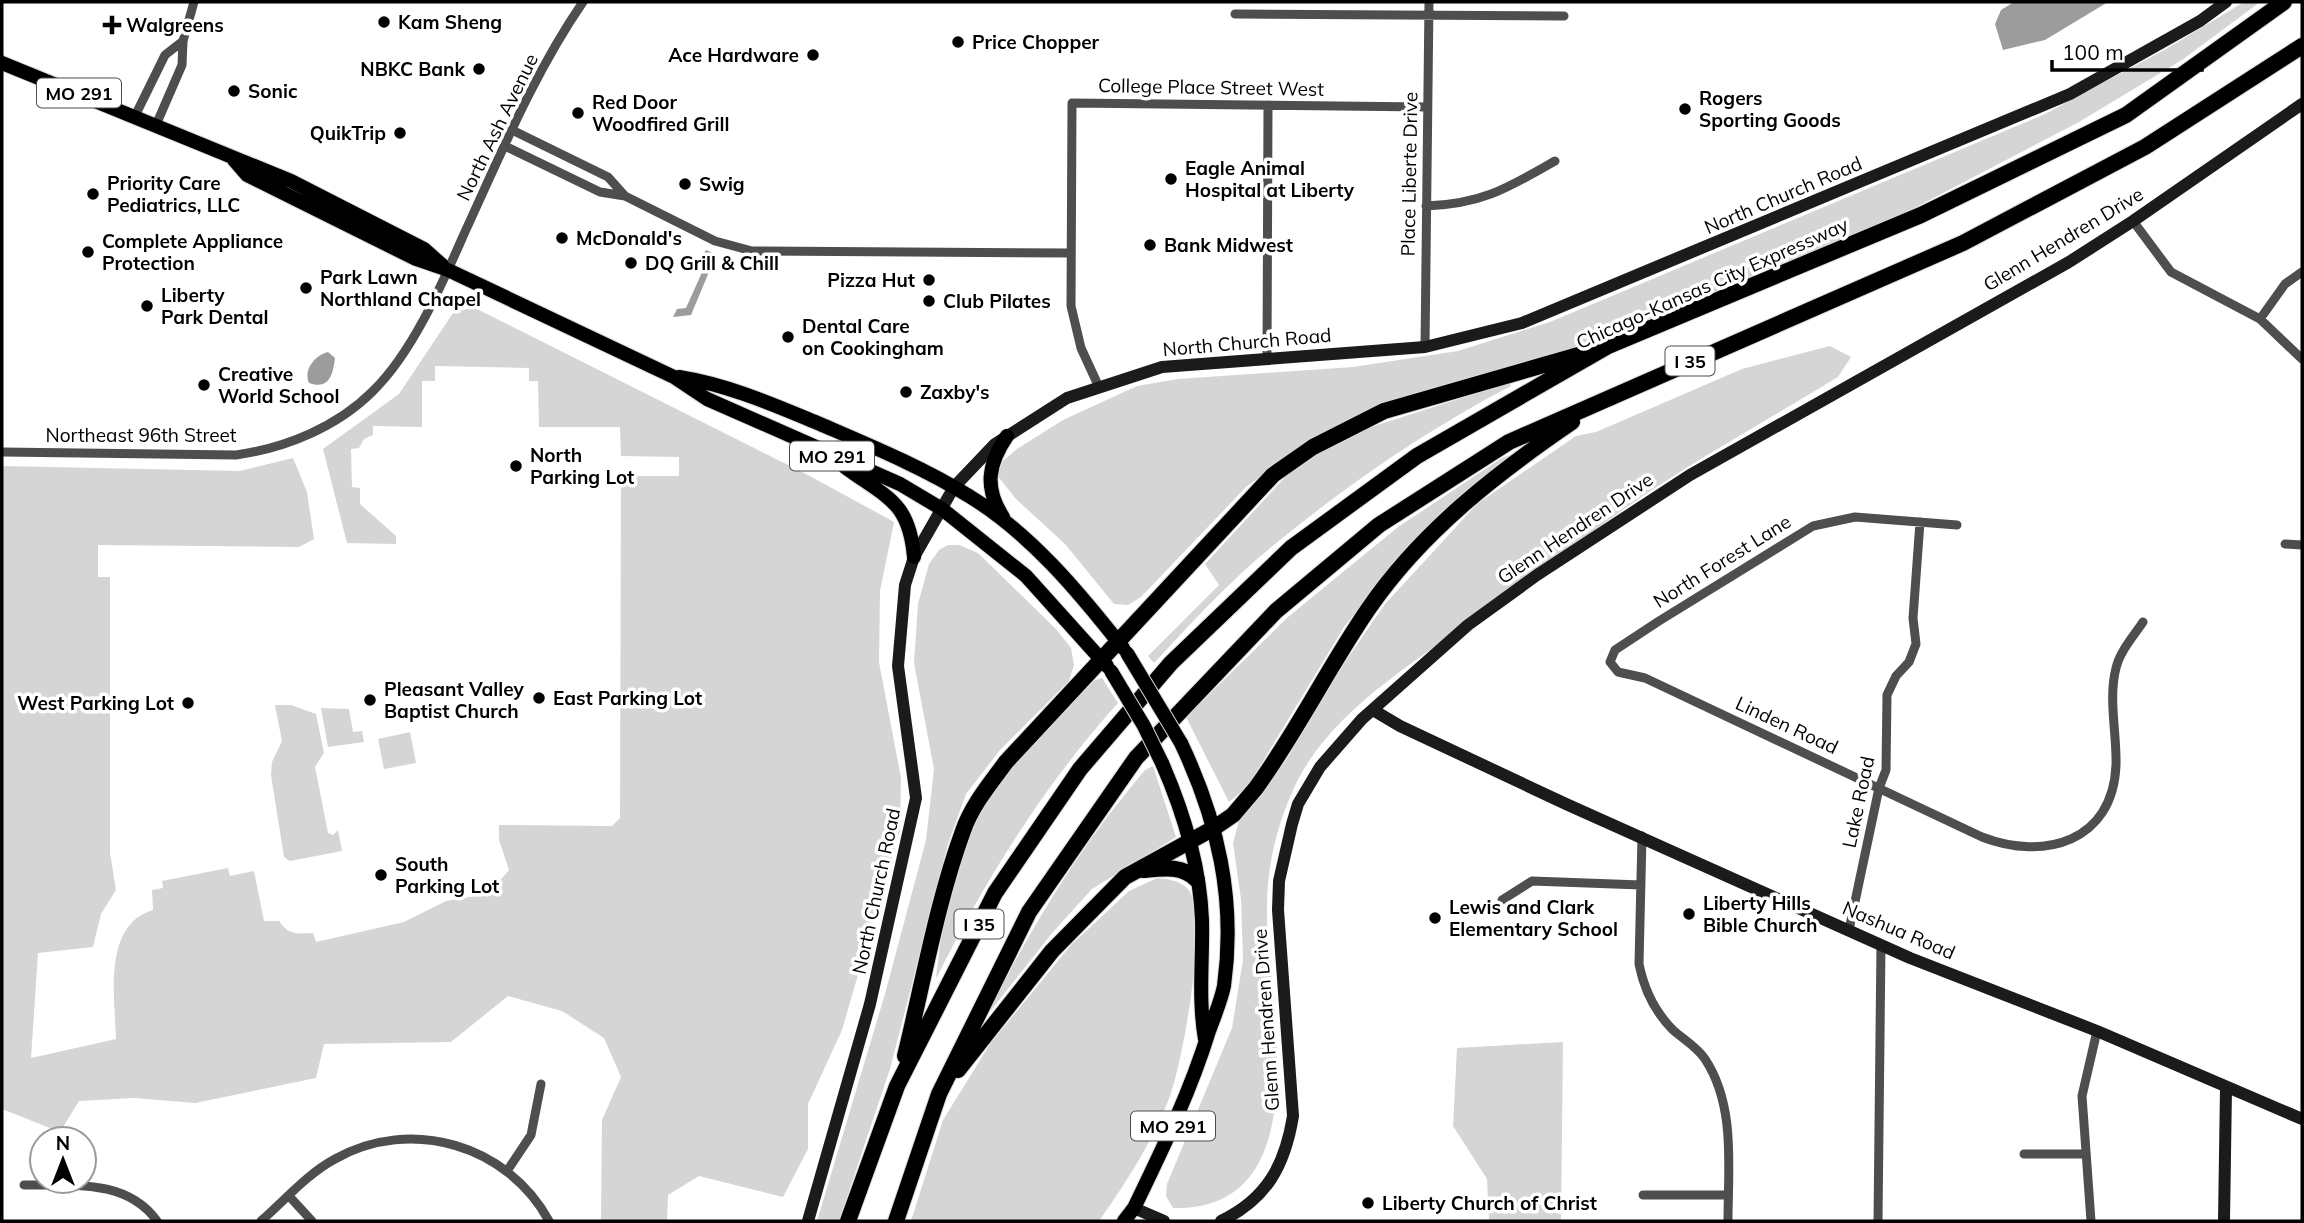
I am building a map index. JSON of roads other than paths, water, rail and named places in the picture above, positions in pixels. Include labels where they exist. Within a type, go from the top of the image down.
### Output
[{"type":"highway","name":"Chicago-Kansas City Expressway","points":[[848,1221],[897,1086],[995,894],[1080,769],[1171,663],[1291,548],[1406,464],[1608,346],[1921,215],[2126,115],[2284,2]]},
{"type":"highway","name":"I 35","points":[[895,1221],[939,1094],[1029,912],[1136,758],[1276,611],[1379,525],[1498,449],[1609,397],[1963,243],[2145,147],[2302,46]]},
{"type":"highway","points":[[897,1086],[950,874],[969,817],[1006,762],[1107,665],[1273,475],[1313,447],[1384,411],[1608,346]]},
{"type":"highway","points":[[939,1094],[1052,951],[1125,877],[1233,815],[1278,758],[1352,633],[1405,564],[1443,522],[1525,453],[1609,397]]},
{"type":"highway","points":[[1137,871],[1173,868],[1185,870],[1198,880]]},
{"type":"main road","name":"MO 291","points":[[2,63],[135,116],[234,160],[291,181],[413,243],[448,270],[674,377],[707,399],[900,484],[942,509],[1026,576],[1107,665],[1144,726],[1162,763],[1189,842],[1198,880],[1202,919],[1199,1007],[1206,1043]]},
{"type":"main road","name":"MO 291","points":[[674,377],[716,383],[910,463],[954,487],[1007,525],[1063,575],[1122,647],[1181,743],[1196,775],[1223,858],[1228,934],[1223,988],[1206,1043],[1180,1111],[1134,1208],[1124,1221]]},
{"type":"main road","points":[[1007,436],[998,450],[989,476],[994,503],[1007,525]]},
{"type":"main road","points":[[827,454],[903,512],[911,527],[914,558]]},
{"type":"street","points":[[156,125],[182,65],[183,41],[194,2]]},
{"type":"street","name":"North Ash Avenue","points":[[448,270],[512,130],[583,2]]},
{"type":"street","name":"Place Liberte Drive","points":[[1425,347],[1429,2]]},
{"type":"street","name":"North Church Road","points":[[808,1221],[870,1004],[916,798],[898,666],[905,584],[914,558],[954,487],[995,444],[1067,398],[1098,385],[1162,367],[1425,347],[1522,323],[1574,304],[2070,94],[2200,21],[2226,2]]},
{"type":"street","points":[[1235,14],[1564,16]]},
{"type":"street","points":[[135,116],[165,55],[183,41]]},
{"type":"street","name":"College Place Street West","points":[[1098,385],[1073,325],[1072,103],[1427,107]]},
{"type":"street","name":"Glenn Hendren Drive","points":[[1221,1221],[1239,1212],[1265,1190],[1288,1146],[1293,1116],[1278,910],[1280,872],[1292,824],[1298,804],[1320,767],[1373,710],[1468,625],[1624,516],[1689,475],[2069,262],[2302,104]]},
{"type":"street","points":[[1267,358],[1268,105]]},
{"type":"street","points":[[512,130],[608,177],[625,196]]},
{"type":"street","points":[[505,146],[600,192],[625,196],[715,241],[752,251],[1071,253]]},
{"type":"street","points":[[1426,206],[1456,205],[1498,194],[1555,161]]},
{"type":"street","points":[[2133,221],[2171,272],[2260,319],[2302,359]]},
{"type":"street","name":"Northeast 96th Street","points":[[2,452],[216,456],[258,452],[299,440],[341,417],[374,390],[413,334],[448,270]]},
{"type":"street","points":[[2260,319],[2285,284],[2302,272]]},
{"type":"street","name":"North Forest Lane","points":[[1613,669],[1610,662],[1615,650],[1813,526],[1855,517],[1957,525]]},
{"type":"street","name":"Lake Road","points":[[1849,930],[1879,788],[1886,770],[1887,695],[1896,676],[1909,663],[1916,644],[1913,618],[1920,522]]},
{"type":"street","points":[[2285,544],[2302,545]]},
{"type":"street","name":"Linden Road","points":[[1613,669],[1645,678],[1982,837],[2009,847],[2052,846],[2080,834],[2107,804],[2116,766],[2113,685],[2116,667],[2143,622]]},
{"type":"street","name":"Nashua Road","points":[[1373,710],[1400,726],[1566,804],[1849,930],[2098,1031],[2302,1119]]},
{"type":"street","points":[[1642,836],[1639,964],[1657,1010],[1703,1056],[1717,1085],[1727,1123],[1728,1221]]},
{"type":"street","points":[[1502,900],[1532,881],[1641,885]]},
{"type":"street","points":[[1878,1221],[1881,944]]},
{"type":"street","points":[[2091,1221],[2082,1096],[2098,1031]]},
{"type":"street","points":[[507,1171],[531,1135],[541,1084]]},
{"type":"street","points":[[2224,1221],[2226,1088]]},
{"type":"street","points":[[261,1221],[336,1158],[388,1140],[426,1139],[458,1145],[507,1171],[533,1196],[549,1221]]},
{"type":"street","points":[[2024,1154],[2086,1154]]},
{"type":"street","points":[[24,1185],[105,1188],[134,1199],[158,1221]]},
{"type":"street","points":[[1643,1195],[1728,1195]]},
{"type":"street","points":[[289,1196],[312,1221]]},
{"type":"street","points":[[1134,1208],[1164,1221]]},
{"type":"place","name":"Kam Sheng","points":[[384,22]]},
{"type":"place","name":"Walgreens","points":[[112,25]]},
{"type":"place","name":"Price Chopper","points":[[958,42]]},
{"type":"place","name":"Ace Hardware","points":[[813,55]]},
{"type":"place","name":"NBKC Bank","points":[[479,69]]},
{"type":"place","name":"Sonic","points":[[234,91]]},
{"type":"place","name":"Rogers Sporting Goods","points":[[1685,109]]},
{"type":"place","name":"Red Door Woodfired Grill","points":[[578,113]]},
{"type":"place","name":"QuikTrip","points":[[400,133]]},
{"type":"place","name":"Eagle Animal Hospital at Liberty","points":[[1171,179]]},
{"type":"place","name":"Swig","points":[[685,184]]},
{"type":"place","name":"Priority Care Pediatrics, LLC","points":[[93,194]]},
{"type":"place","name":"McDonald's","points":[[562,238]]},
{"type":"place","name":"Bank Midwest","points":[[1150,245]]},
{"type":"place","name":"Complete Appliance Protection","points":[[88,252]]},
{"type":"place","name":"DQ Grill & Chill","points":[[631,263]]},
{"type":"place","name":"Pizza Hut","points":[[929,280]]},
{"type":"place","name":"Park Lawn Northland Chapel","points":[[306,288]]},
{"type":"place","name":"Club Pilates","points":[[929,301]]},
{"type":"place","name":"Liberty Park Dental","points":[[147,306]]},
{"type":"place","name":"Dental Care on Cookingham","points":[[788,337]]},
{"type":"place","name":"Creative World School","points":[[204,385]]},
{"type":"place","name":"Zaxby's","points":[[906,392]]},
{"type":"place","name":"North Parking Lot","points":[[516,466]]},
{"type":"place","name":"East Parking Lot","points":[[539,698]]},
{"type":"place","name":"Pleasant Valley Baptist Church","points":[[370,700]]},
{"type":"place","name":"West Parking Lot","points":[[188,703]]},
{"type":"place","name":"South Parking Lot","points":[[381,875]]},
{"type":"place","name":"Liberty Hills Bible Church","points":[[1689,914]]},
{"type":"place","name":"Lewis and Clark Elementary School","points":[[1435,918]]},
{"type":"place","name":"Liberty Church of Christ","points":[[1368,1203]]}]
